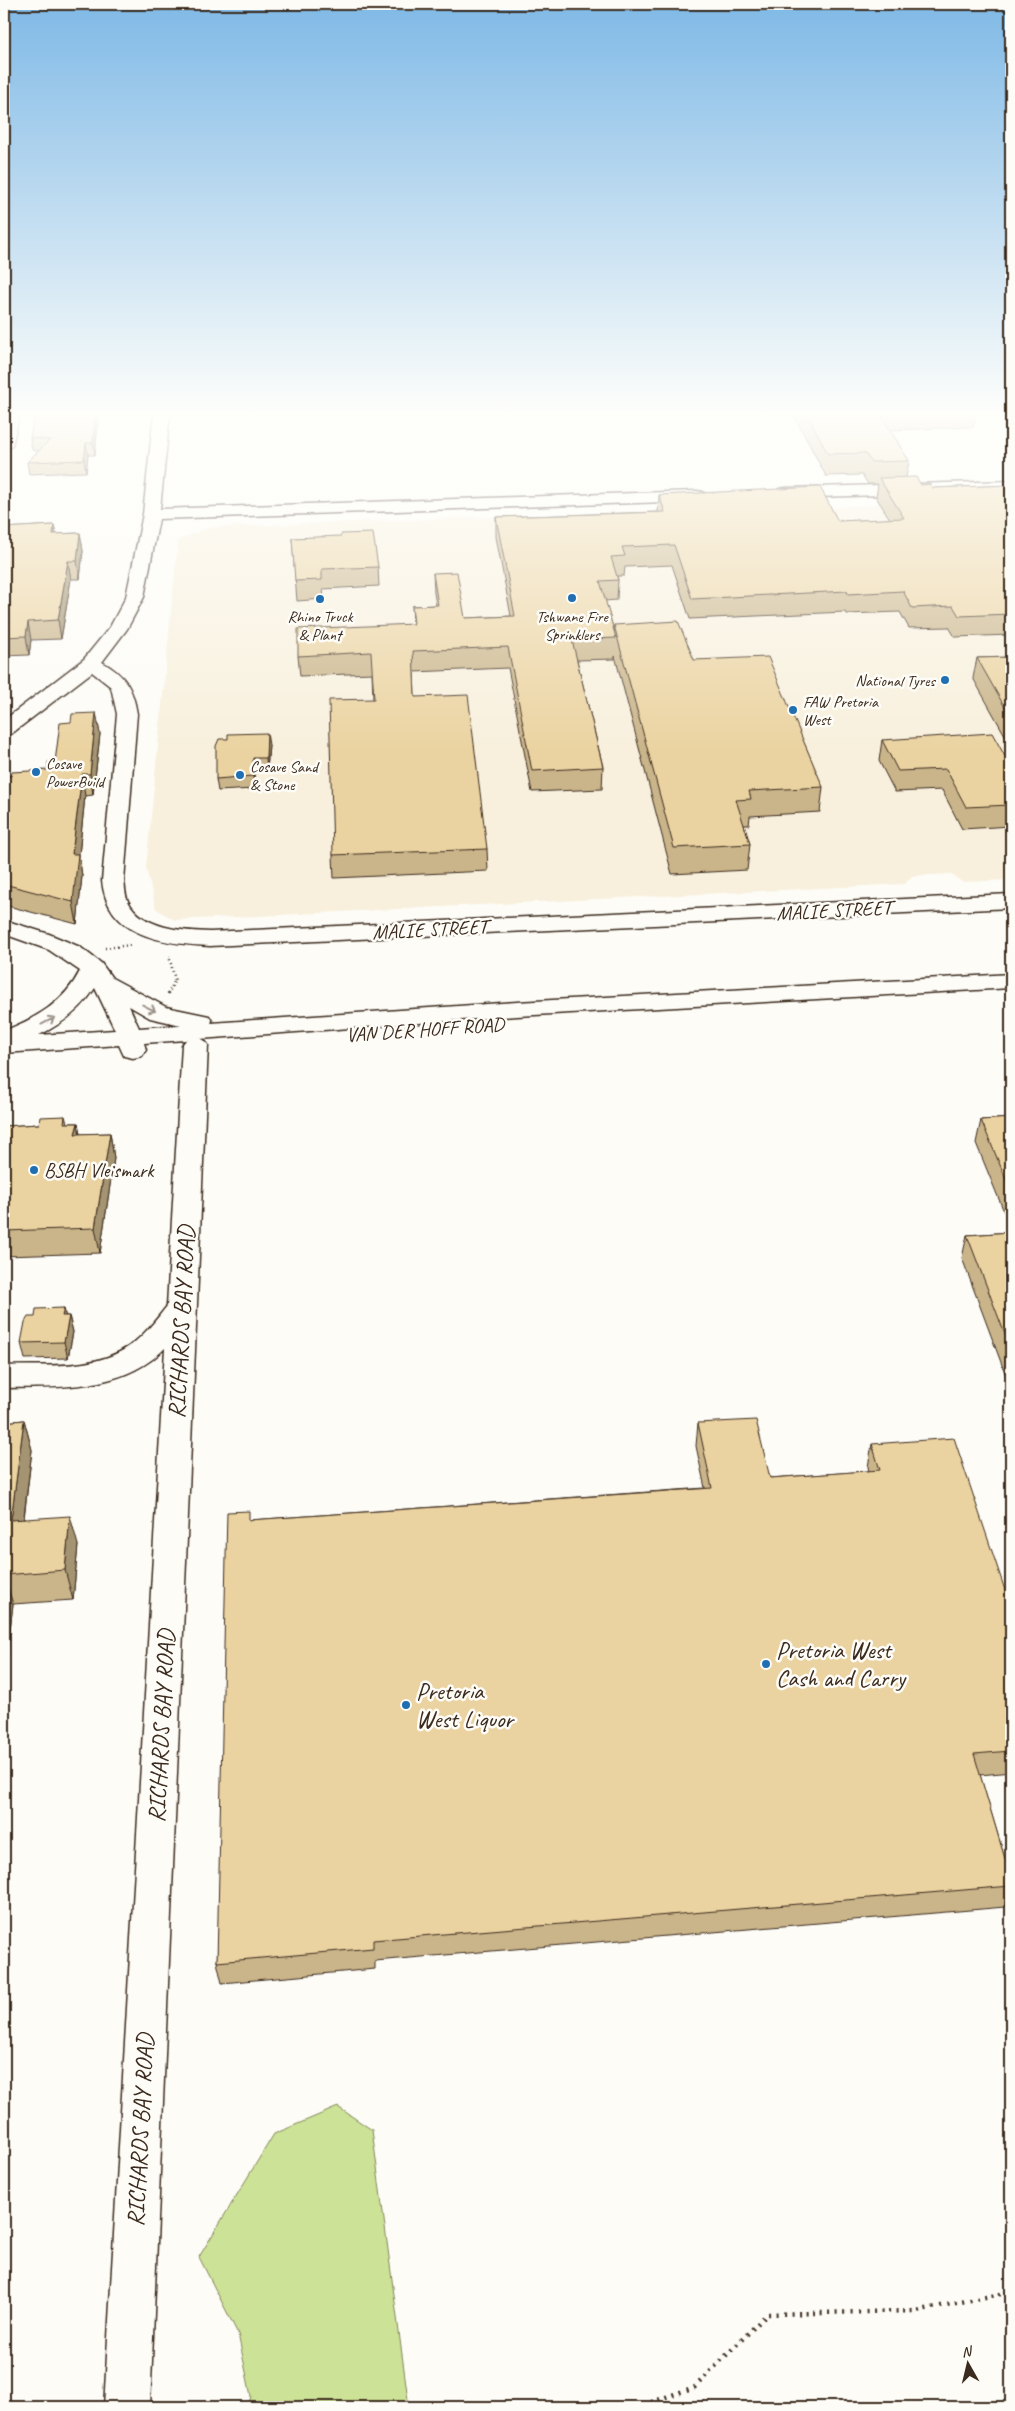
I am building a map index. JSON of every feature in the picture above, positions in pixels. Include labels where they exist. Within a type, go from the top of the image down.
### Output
[{"type":"street","points":[[4,730],[91,663],[118,629],[135,597],[149,525]]},
{"type":"street","name":"MALIE STREET","points":[[91,663],[116,679],[124,690],[127,714],[113,881],[116,903],[136,923],[154,931],[188,938],[210,939],[1011,902]]},
{"type":"street","points":[[4,927],[34,936],[72,952],[100,976],[159,1012],[188,1020],[320,1024]]},
{"type":"street","points":[[4,1041],[53,1019],[100,976]]},
{"type":"street","points":[[100,976],[131,1042]]},
{"type":"street","name":"VAN DER HOFF ROAD","points":[[4,1059],[131,1042],[320,1024],[526,1008],[845,992],[1011,981]]},
{"type":"street","name":"VAN DER HOFF ROAD","points":[[4,1045],[131,1042],[195,1045],[679,1011],[845,992]]},
{"type":"street","name":"RICHARDS BAY ROAD","points":[[127,2407],[195,1045]]},
{"type":"street","points":[[4,1377],[97,1373],[138,1355],[162,1332],[182,1308]]},
{"type":"path","points":[[159,1012],[175,980],[167,949]]},
{"type":"path","points":[[636,2407],[695,2387],[767,2314],[916,2311],[1011,2292]]},
{"type":"shaded area","points":[[279,525],[1011,525],[1011,880],[962,882],[951,874],[912,876],[905,884],[175,920],[156,909],[146,868],[178,540],[211,527]]},
{"type":"green space","points":[[338,2107],[372,2130],[409,2407],[248,2407],[251,2396],[238,2334],[199,2257],[274,2134]]},
{"type":"building","points":[[54,525],[53,534],[80,533],[77,561],[68,561],[58,620],[28,622],[26,636],[4,637],[4,528]]},
{"type":"building","points":[[497,525],[1011,525],[1011,614],[959,616],[953,606],[912,608],[903,591],[848,594],[847,591],[692,599],[674,545],[622,547],[625,556],[611,557],[618,580],[600,581],[616,638],[572,640],[603,767],[532,771],[508,647],[413,651],[415,697],[468,695],[487,849],[333,855],[329,700],[374,699],[371,652],[298,656],[298,629],[414,624],[412,606],[438,605],[433,573],[457,572],[465,618],[515,616]]},
{"type":"building","points":[[373,533],[378,567],[322,569],[322,580],[295,581],[292,538]]},
{"type":"building","points":[[678,621],[694,660],[768,657],[823,787],[749,791],[751,799],[736,800],[750,844],[674,848],[614,625]]},
{"type":"building","points":[[1011,657],[1011,718],[977,658]]},
{"type":"building","points":[[96,713],[90,774],[82,774],[72,854],[78,854],[73,902],[4,884],[4,776],[11,776],[12,772],[47,770],[48,762],[55,762],[60,723],[71,722],[72,714]]},
{"type":"building","points":[[267,733],[266,758],[253,758],[253,776],[216,779],[216,746],[219,739],[228,739],[228,734]]},
{"type":"building","points":[[992,733],[1011,767],[1011,805],[966,807],[946,769],[898,771],[882,740]]},
{"type":"building","points":[[65,1116],[64,1123],[78,1123],[75,1134],[110,1133],[95,1228],[4,1231],[4,1126],[39,1124],[40,1117]]},
{"type":"building","points":[[1011,1118],[1011,1191],[981,1120]]},
{"type":"building","points":[[1011,1232],[1011,1350],[967,1235]]},
{"type":"building","points":[[64,1308],[62,1316],[69,1316],[64,1342],[21,1343],[25,1322],[28,1317],[35,1317],[36,1309]]},
{"type":"building","points":[[24,1420],[11,1520],[70,1516],[65,1570],[4,1575],[4,1422]]},
{"type":"building","points":[[756,1420],[770,1478],[880,1470],[872,1444],[954,1438],[1011,1608],[1011,1751],[974,1754],[1011,1879],[1011,1886],[373,1940],[373,1948],[217,1962],[227,1512],[249,1511],[249,1520],[712,1488],[698,1423]]},
{"type":"place","name":"Tshwane Fire Sprinklers","points":[[572,598]]},
{"type":"place","name":"Rhino Truck & Plant","points":[[320,599]]},
{"type":"place","name":"National Tyres","points":[[945,680]]},
{"type":"place","name":"FAW Pretoria West","points":[[793,710]]},
{"type":"place","name":"Cosave PowerBuild","points":[[36,772]]},
{"type":"place","name":"Cosave Sand & Stone","points":[[240,775]]},
{"type":"place","name":"BSBH Vleismark","points":[[34,1170]]},
{"type":"place","name":"Pretoria West Cash and Carry","points":[[766,1664]]},
{"type":"place","name":"Pretoria West Liquor","points":[[406,1705]]}]
